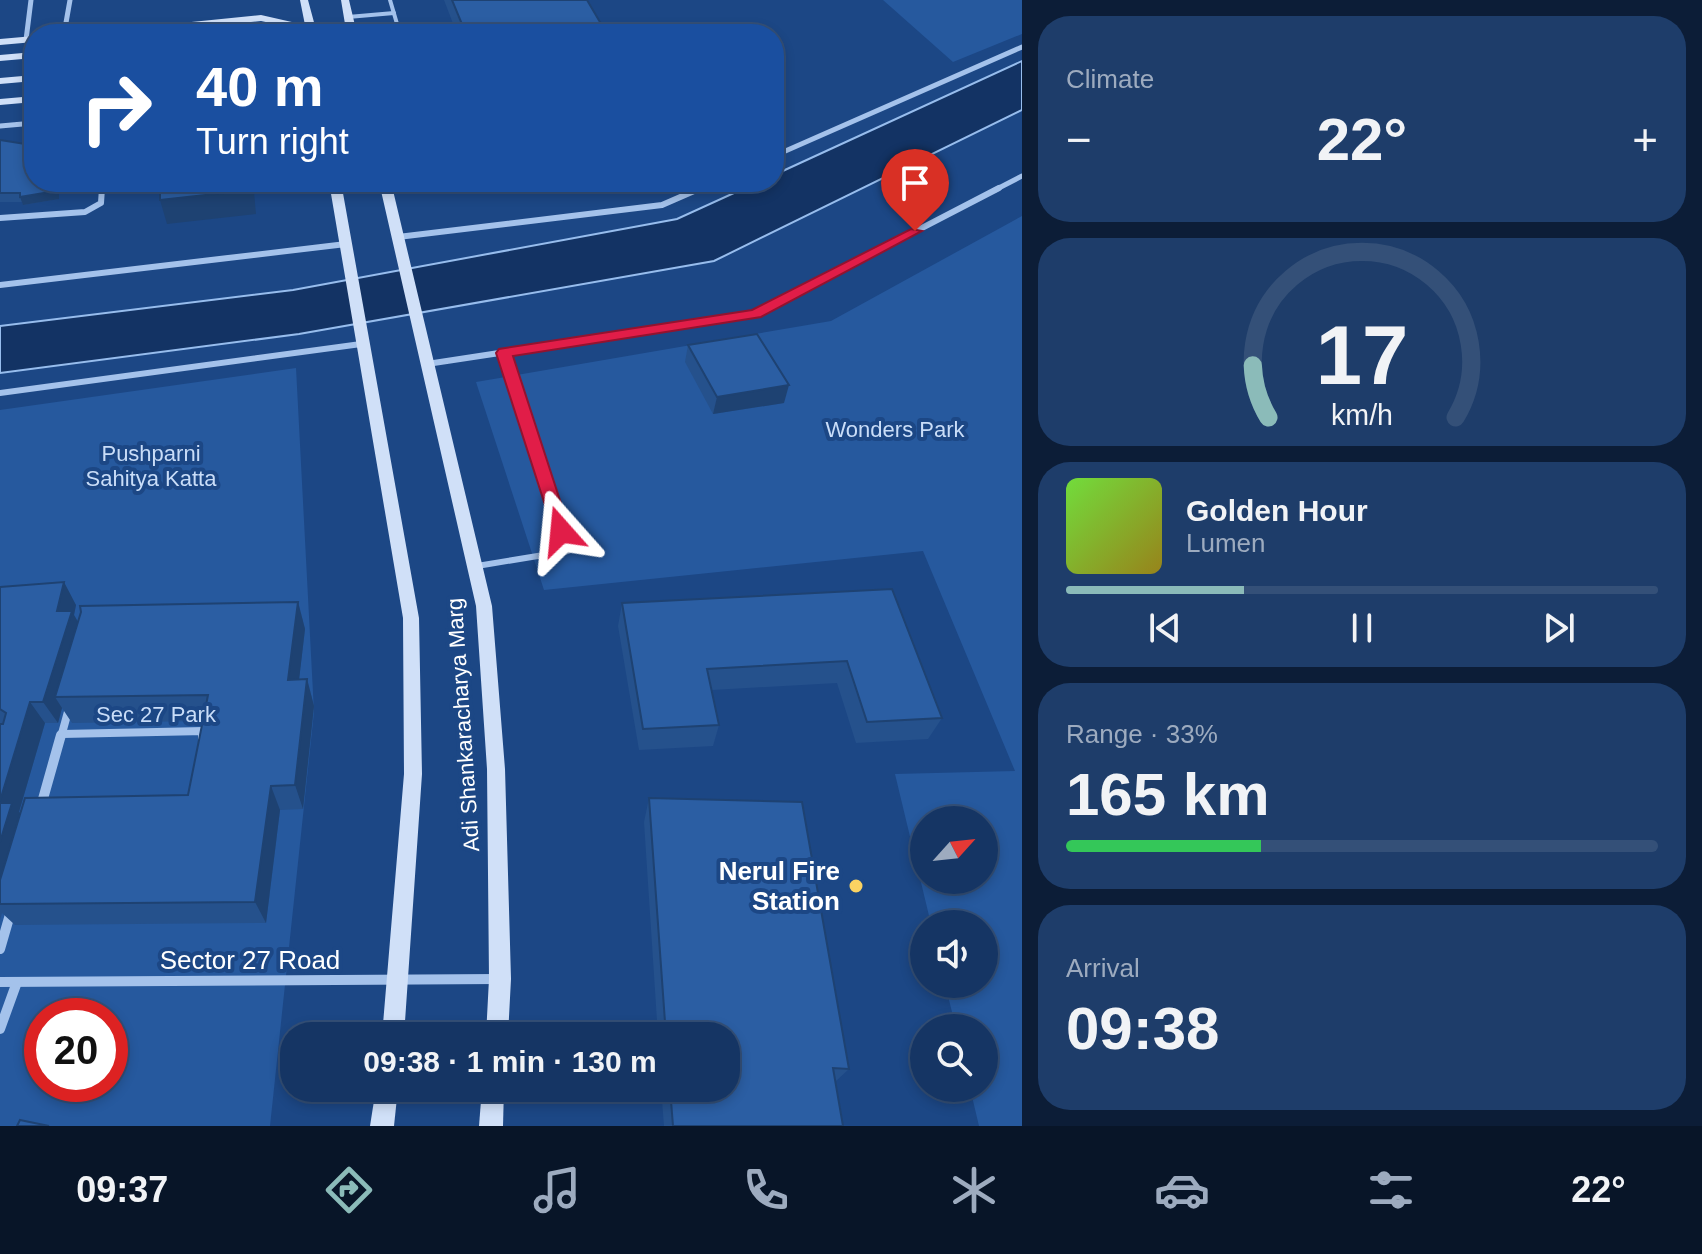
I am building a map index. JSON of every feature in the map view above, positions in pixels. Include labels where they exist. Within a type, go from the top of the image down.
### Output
[{"type":"main road","points":[[304,0],[309,24]]},
{"type":"main road","points":[[345,0],[350,24]]},
{"type":"main road","points":[[201,24],[261,18],[282,24]]},
{"type":"main road","points":[[0,42],[24,40]]},
{"type":"main road","points":[[0,58],[24,56]]},
{"type":"main road","points":[[0,81],[24,79]]},
{"type":"main road","points":[[0,102],[24,100]]},
{"type":"main road","name":"Adi Shankaracharya Marg","points":[[337,192],[411,618],[413,774],[395,1022]]},
{"type":"main road","name":"Adi Shankaracharya Marg","points":[[387,192],[484,606],[496,769],[500,979],[498,1022]]},
{"type":"main road","points":[[382,1126],[385,1102]]},
{"type":"main road","points":[[491,1126],[492,1102]]},
{"type":"street","points":[[30,24],[31,0]]},
{"type":"street","points":[[66,24],[70,0]]},
{"type":"street","points":[[784,152],[1022,47]]},
{"type":"street","points":[[0,126],[24,124]]},
{"type":"street","points":[[427,364],[756,314],[1022,176]]},
{"type":"street","points":[[0,218],[85,212],[101,203],[102,192]]},
{"type":"street","points":[[398,237],[662,205],[692,192]]},
{"type":"street","points":[[0,285],[346,244]]},
{"type":"street","points":[[0,393],[360,338]]},
{"type":"street","points":[[54,813],[39,813],[74,693]]},
{"type":"street","points":[[62,734],[204,731],[201,747]]},
{"type":"street","points":[[0,949],[14,899]]},
{"type":"street","name":"Sector 27 Road","points":[[0,982],[500,979]]},
{"type":"street","points":[[0,1029],[17,982]]},
{"type":"lane","points":[[390,0],[397,24]]},
{"type":"lane","points":[[354,24],[394,13]]},
{"type":"lane","points":[[475,567],[568,551],[504,353]]},
{"type":"green space","points":[[883,0],[1022,0],[1022,34],[953,62]]},
{"type":"green space","name":"Wonders Park","points":[[1022,216],[1022,1126],[979,1126],[973,1102],[998,1102],[998,1014],[952,1014],[948,998],[998,998],[998,910],[928,910],[924,894],[998,894],[998,806],[910,806],[910,836],[895,774],[1015,771],[923,551],[544,590],[476,382],[831,321]]},
{"type":"green space","name":"Sec 27 Park","points":[[296,368],[314,712],[270,1126],[0,1126],[0,410]]},
{"type":"shaded area","points":[[1022,61],[1022,110],[714,261],[299,334],[0,373],[0,326],[293,290],[677,219],[736,192],[784,192],[784,170]]},
{"type":"building","points":[[452,0],[587,0],[601,24],[462,24]]},
{"type":"building","points":[[0,140],[24,144],[24,192],[50,192],[20,197],[20,193],[0,193]]},
{"type":"building","points":[[160,192],[233,192],[160,200]]},
{"type":"building","points":[[757,334],[789,385],[717,397],[688,345]]},
{"type":"building","points":[[64,582],[57,611],[72,611],[43,702],[30,702],[0,801],[0,724],[3,724],[6,713],[0,709],[0,587]]},
{"type":"building","points":[[892,589],[942,718],[867,722],[847,661],[707,669],[719,725],[643,729],[622,603]]},
{"type":"building","points":[[298,602],[288,680],[307,679],[295,785],[271,786],[255,902],[0,904],[0,880],[25,798],[188,795],[208,695],[55,697],[81,612],[80,606]]},
{"type":"building","points":[[649,798],[802,802],[849,1069],[833,1068],[843,1126],[673,1126],[671,1102],[740,1102],[740,1022],[665,1022]]},
{"type":"building","points":[[0,803],[12,803],[0,842]]},
{"type":"building","points":[[20,1120],[49,1126],[17,1126]]},
{"type":"place","name":"Nerul Fire Station","points":[[856,886]]},
{"type":"route","points":[[561,531],[504,353],[756,314],[915,231]]},
{"type":"park label","name":"Pushparni Sahitya Katta","points":[[151,466]]}]
